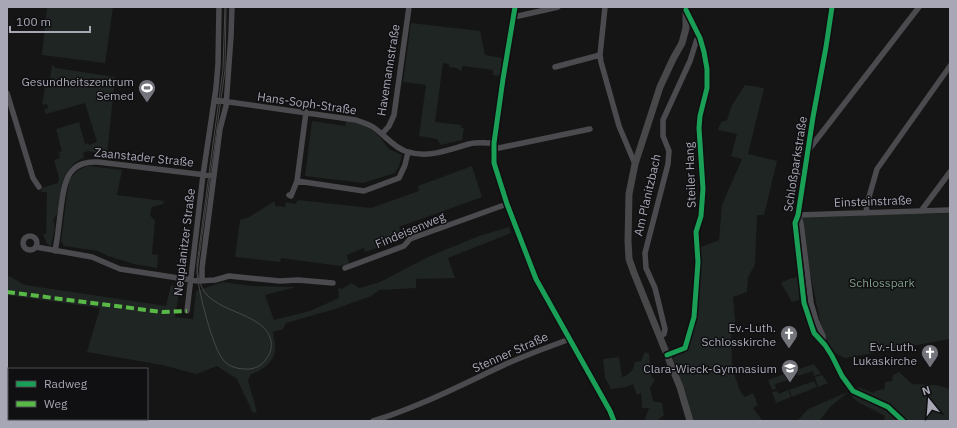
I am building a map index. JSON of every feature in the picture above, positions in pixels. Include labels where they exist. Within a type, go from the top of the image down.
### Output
[{"type":"main road","points":[[686,8],[686,28],[682,43],[660,87],[635,164],[629,194],[628,241],[629,259],[680,387],[690,421]]},
{"type":"street","name":"Neuplanitzer Straße","points":[[187,311],[213,105],[215,100],[218,64],[219,7]]},
{"type":"street","name":"Neuplanitzer Straße","points":[[202,280],[202,268],[220,129],[226,102],[232,7]]},
{"type":"street","name":"Havemannstraße","points":[[382,134],[390,126],[394,115],[409,7]]},
{"type":"street","points":[[515,7],[502,84],[494,146],[494,163],[506,204],[536,279],[570,338],[614,421]]},
{"type":"street","points":[[514,17],[558,7]]},
{"type":"street","points":[[605,7],[600,56],[609,94],[619,126],[635,164]]},
{"type":"street","name":"Schloßparkstraße","points":[[832,7],[798,215],[795,223],[806,310],[814,333],[832,356],[842,376],[853,391],[888,407],[903,421]]},
{"type":"street","points":[[809,149],[919,7]]},
{"type":"street","name":"Steiler Hang","points":[[667,354],[685,348],[694,317],[698,262],[696,232],[702,216],[703,189],[699,128],[700,116],[707,88],[707,69],[700,38],[686,8]]},
{"type":"street","name":"Am Planitzbach","points":[[660,336],[664,334],[665,329],[655,288],[646,268],[645,253],[668,164],[669,152],[663,136],[663,120],[690,61],[697,39],[700,38]]},
{"type":"street","points":[[555,67],[600,56]]},
{"type":"street","points":[[866,213],[867,204],[877,169],[950,66]]},
{"type":"street","points":[[7,93],[34,178],[39,187]]},
{"type":"street","points":[[215,100],[226,102]]},
{"type":"street","name":"Hans-Soph-Straße","points":[[226,102],[356,120],[373,127],[394,145],[408,152],[425,155],[470,144],[494,146],[590,129]]},
{"type":"street","points":[[289,195],[291,196],[298,181],[306,112]]},
{"type":"street","points":[[298,181],[364,191],[399,178],[405,165],[408,152]]},
{"type":"street","name":"Zaanstader Straße","points":[[54,251],[63,192],[67,178],[74,168],[89,162],[98,162],[204,175]]},
{"type":"street","points":[[921,211],[950,172]]},
{"type":"street","name":"Neuplanitzer Straße","points":[[204,175],[214,176]]},
{"type":"street","name":"Findeisenweg","points":[[345,268],[404,246],[410,239],[506,204]]},
{"type":"street","name":"Einsteinstraße","points":[[798,215],[950,210]]},
{"type":"street","points":[[36,247],[92,257],[120,269],[191,279],[215,280],[229,276],[280,282],[298,280],[333,283]]},
{"type":"street","name":"Stenner Straße","points":[[373,421],[400,413],[539,349],[570,338]]},
{"type":"green space","points":[[47,7],[113,7],[105,63],[42,55]]},
{"type":"green space","points":[[411,23],[480,31],[485,55],[502,58],[500,76],[493,75],[493,70],[463,66],[461,71],[456,68],[449,67],[449,64],[443,63],[435,122],[461,125],[461,128],[464,128],[462,140],[441,145],[437,139],[419,136],[426,85],[403,82]]},
{"type":"green space","points":[[52,65],[56,68],[115,77],[107,155],[88,151],[83,153],[84,158],[75,162],[66,173],[61,187],[59,208],[53,220],[55,227],[51,247],[47,244],[43,234],[46,234],[47,192],[41,192],[42,188],[58,183],[59,177],[54,160],[60,158],[59,152],[62,151],[56,129],[79,122],[85,144],[88,143],[89,145],[97,142],[85,103],[46,114],[44,110],[48,108],[47,104],[43,105],[42,100],[46,78],[50,79]]},
{"type":"green space","points":[[745,85],[764,88],[748,154],[777,161],[764,215],[757,215],[755,264],[748,278],[747,292],[733,297],[736,331],[731,332],[732,367],[740,391],[745,397],[753,393],[758,405],[753,408],[762,420],[770,421],[693,421],[686,394],[672,355],[686,351],[694,318],[701,262],[701,247],[719,240],[722,205],[742,159],[731,156],[737,134],[718,130],[721,122],[727,120],[732,105]]},
{"type":"green space","points":[[346,120],[363,124],[371,129],[379,136],[389,149],[402,155],[395,173],[363,183],[305,176],[312,121],[345,126]]},
{"type":"green space","points":[[89,166],[122,170],[117,195],[164,201],[163,204],[152,207],[150,215],[155,221],[152,254],[158,255],[157,268],[134,264],[108,256],[98,251],[64,246],[61,241],[69,180],[78,171]]},
{"type":"green space","points":[[472,166],[482,197],[399,227],[403,239],[365,252],[364,248],[347,255],[349,264],[340,266],[281,258],[280,262],[235,257],[240,220],[249,217],[273,202],[275,202],[275,206],[285,207],[286,202],[295,204],[298,200],[371,208],[419,191],[418,186]]},
{"type":"green space","name":"Schlosspark","points":[[950,213],[950,339],[845,358],[835,353],[825,338],[819,316],[807,258],[802,217]]},
{"type":"green space","points":[[509,227],[511,233],[448,258],[455,278],[416,279],[416,288],[379,290],[371,296],[335,309],[286,323],[283,329],[273,332],[275,350],[272,359],[269,364],[261,370],[251,374],[248,380],[257,412],[253,413],[237,379],[217,366],[196,374],[162,365],[87,352],[100,308],[7,295],[7,277],[9,276],[25,285],[166,306],[171,285],[180,287],[175,317],[193,319],[196,291],[223,282],[252,286],[296,287],[265,295],[274,320],[310,311],[339,298],[338,288],[342,289],[351,283],[360,288],[380,282],[430,256],[479,236]]},
{"type":"green space","points":[[799,277],[802,299],[792,302],[782,285],[782,282]]},
{"type":"green space","points":[[645,352],[649,354],[651,376],[655,380],[650,388],[653,401],[662,403],[664,415],[657,421],[644,421],[649,408],[642,408],[641,393],[637,395],[633,384],[626,387],[611,389],[605,378],[603,359],[619,357],[622,377],[631,371],[635,362],[641,361]]},
{"type":"green space","points":[[814,364],[821,374],[814,376],[813,371],[798,376],[796,370]]},
{"type":"green space","points":[[790,372],[792,379],[775,384],[776,389],[772,390],[768,380]]},
{"type":"green space","points":[[899,372],[912,384],[936,385],[950,389],[950,421],[884,421],[885,416],[858,402],[852,397],[858,387],[874,393],[875,391],[885,389],[885,382],[892,381],[893,375]]},
{"type":"green space","points":[[822,375],[828,383],[818,387],[815,377]]},
{"type":"green space","points":[[814,381],[817,387],[792,397],[789,390]]},
{"type":"green space","points":[[788,390],[791,397],[776,403],[772,392],[777,391],[779,394]]},
{"type":"green space","points":[[848,392],[831,406],[819,421],[797,421],[808,409]]},
{"type":"tram line","points":[[225,7],[223,69],[197,268],[198,272],[198,277],[207,295],[219,304],[252,319],[262,326],[269,335],[271,340],[271,349],[269,354],[260,366],[248,369],[237,368],[229,365],[220,356],[207,320],[200,292],[197,272],[225,70],[226,7]]},
{"type":"marked path","points":[[7,292],[162,312],[187,311]]},
{"type":"cycle path","points":[[515,7],[494,143],[494,163],[507,204],[536,279],[610,411],[614,421]]},
{"type":"cycle path","points":[[832,7],[798,215],[795,223],[804,303],[814,333],[825,345],[842,376],[853,391],[888,407],[903,421]]},
{"type":"cycle path","points":[[667,355],[685,348],[694,317],[698,262],[696,232],[701,216],[703,189],[699,128],[700,116],[707,88],[707,69],[700,38],[686,10]]},
{"type":"place","name":"Gesundheitszentrum Semed","points":[[147,103]]},
{"type":"place","name":"Ev.-Luth. Schlosskirche","points":[[789,349]]},
{"type":"place","name":"Ev.-Luth. Lukaskirche","points":[[930,368]]},
{"type":"place","name":"Clara-Wieck-Gymnasium","points":[[790,383]]}]
